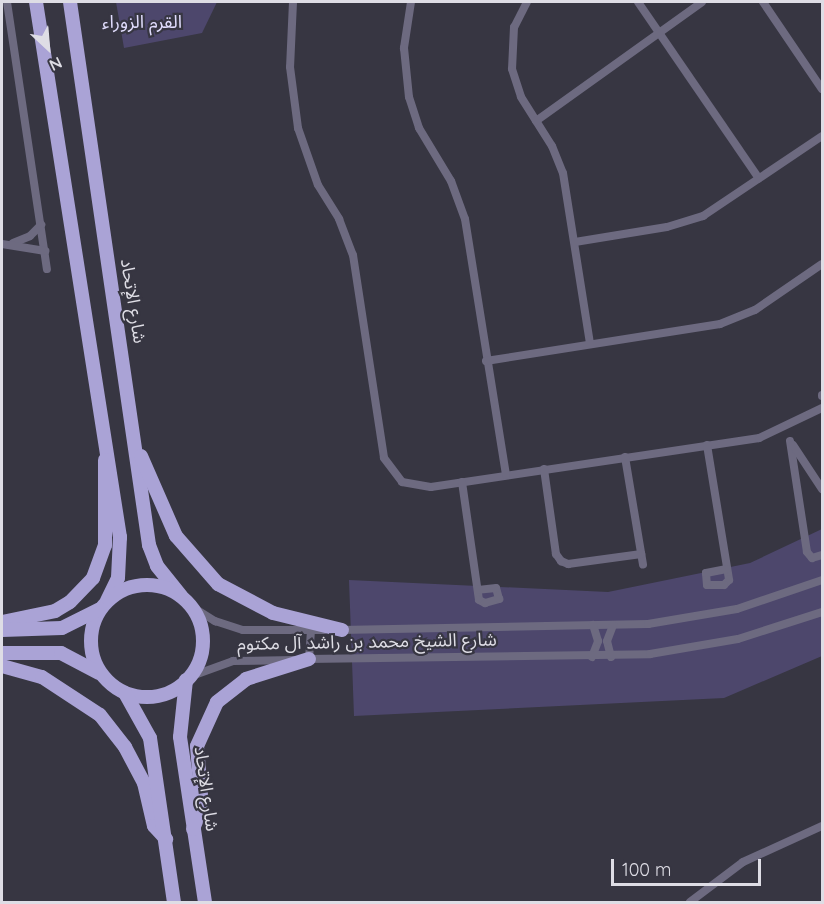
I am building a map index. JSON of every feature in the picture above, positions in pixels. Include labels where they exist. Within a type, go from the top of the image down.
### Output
[{"type":"highway","points":[[36,2],[108,449],[121,557],[118,578],[91,635],[95,663],[103,676]]},
{"type":"highway","name":"شارع الإتحاد","points":[[70,2],[139,453],[152,555],[185,601]]},
{"type":"highway","points":[[2,622],[54,611],[70,602],[93,578],[105,545],[102,478],[108,449]]},
{"type":"highway","points":[[139,453],[149,467],[176,536],[218,584],[273,613],[342,630]]},
{"type":"highway","points":[[2,630],[63,628],[135,586],[151,585],[185,601],[202,633],[202,649],[188,679],[158,696],[125,693]]},
{"type":"highway","points":[[2,653],[62,653],[84,662],[125,693],[150,738],[174,903]]},
{"type":"highway","points":[[193,829],[202,807],[197,746],[217,702],[246,679],[309,659]]},
{"type":"highway","points":[[2,666],[42,677],[100,715],[130,756],[144,783],[154,826],[166,839]]},
{"type":"highway","name":"شارع الإتحاد","points":[[188,679],[180,737],[205,903]]},
{"type":"street","points":[[8,2],[47,269]]},
{"type":"street","points":[[293,2],[289,52],[294,108],[310,166],[353,255],[384,458],[394,476],[411,486],[462,482],[759,438],[783,430],[822,408]]},
{"type":"street","points":[[411,2],[404,48],[409,97],[426,142],[462,206],[506,475]]},
{"type":"street","points":[[527,2],[514,27],[510,59],[517,88],[563,173],[590,344]]},
{"type":"street","points":[[638,2],[759,179]]},
{"type":"street","points":[[536,120],[702,2]]},
{"type":"street","points":[[763,2],[822,89]]},
{"type":"street","points":[[2,15],[10,22]]},
{"type":"street","points":[[575,242],[686,223],[720,207],[822,135]]},
{"type":"street","points":[[6,244],[24,240],[41,225]]},
{"type":"street","points":[[6,244],[45,251]]},
{"type":"street","points":[[486,361],[732,321],[822,264]]},
{"type":"street","points":[[783,430],[822,489]]},
{"type":"street","points":[[790,441],[807,552],[812,558],[822,555]]},
{"type":"street","points":[[707,445],[727,569]]},
{"type":"street","points":[[624,457],[643,566]]},
{"type":"street","points":[[544,469],[556,554],[561,561],[568,564],[641,554]]},
{"type":"street","points":[[462,482],[478,590]]},
{"type":"street","name":"شارع الشيخ محمد بن راشد آل مكتوم","points":[[185,601],[215,621],[243,630],[613,625],[693,618],[737,609],[822,580]]},
{"type":"street","name":"شارع الشيخ محمد بن راشد آل مكتوم","points":[[188,679],[233,661],[611,657],[727,641],[822,612]]},
{"type":"street","points":[[592,657],[598,641],[593,625]]},
{"type":"street","points":[[611,657],[607,641],[613,625]]},
{"type":"street","points":[[309,659],[311,630]]},
{"type":"street","points":[[690,903],[743,862],[822,826]]},
{"type":"green space","name":"القرم الزوراء","points":[[116,2],[217,2],[202,33],[124,48]]},
{"type":"green space","points":[[822,529],[822,656],[724,698],[354,716],[349,580],[608,592],[750,563]]}]
